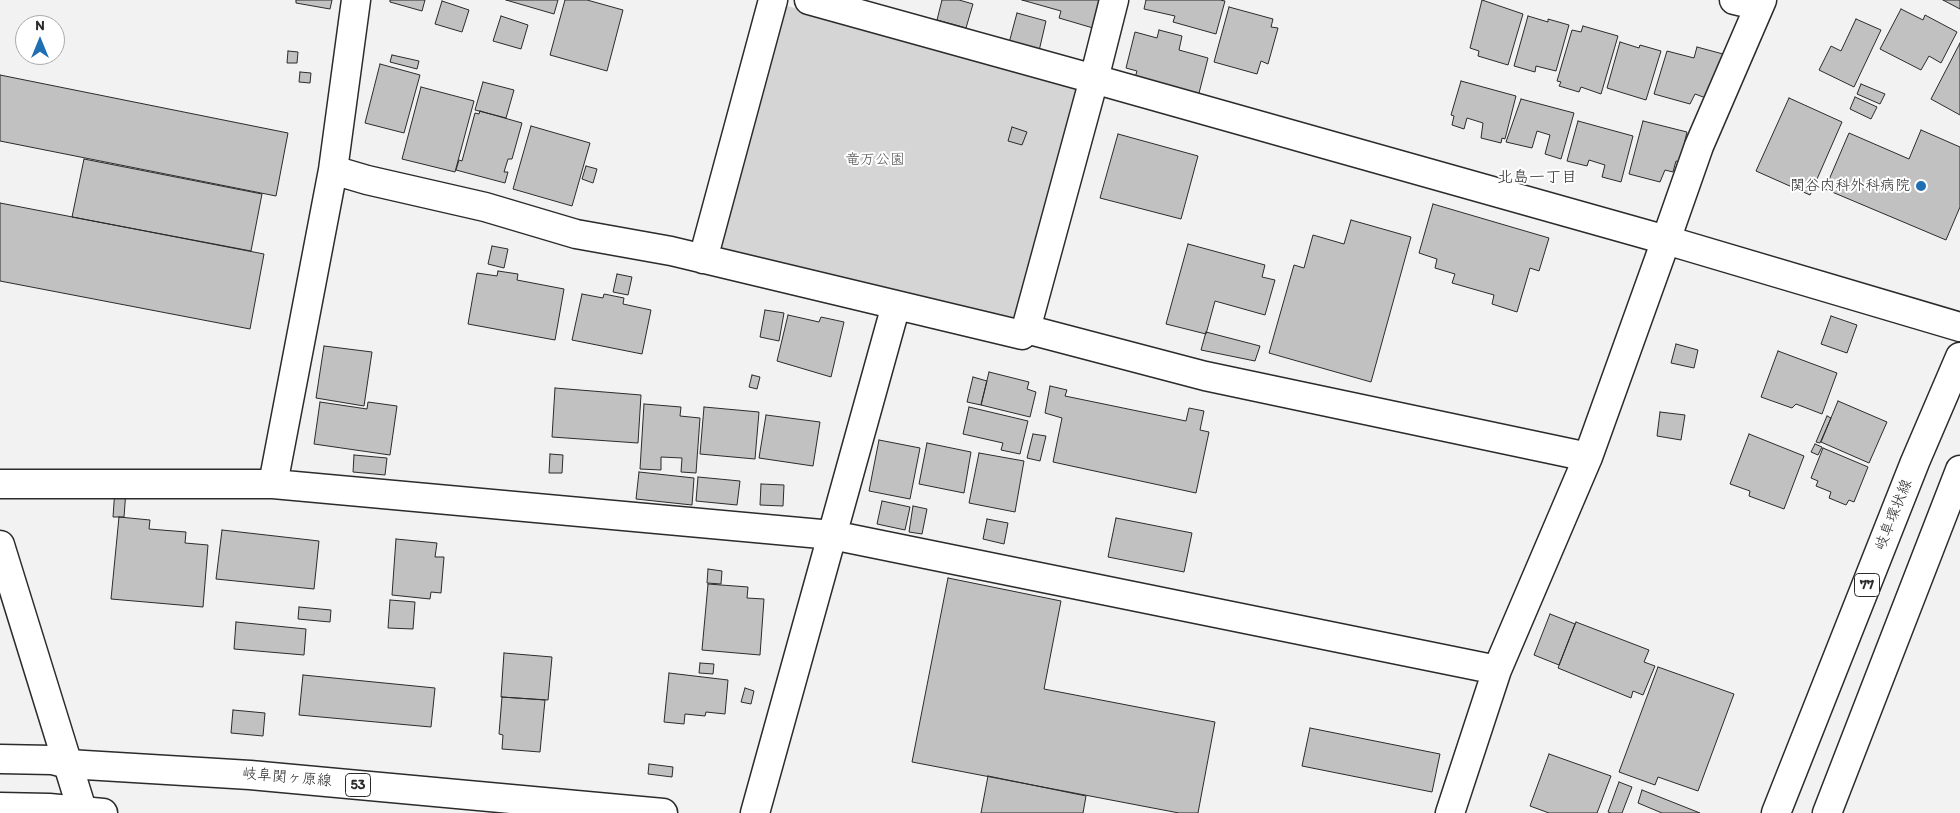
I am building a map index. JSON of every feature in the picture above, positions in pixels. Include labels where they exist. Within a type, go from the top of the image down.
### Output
[{"type":"street","points":[[273,484],[333,170],[356,0]]},
{"type":"street","points":[[703,259],[773,0]]},
{"type":"street","points":[[809,0],[1666,240],[1960,327]]},
{"type":"street","points":[[333,170],[366,180],[485,207],[576,234],[703,259],[1022,335],[1026,329],[1114,0]]},
{"type":"street","points":[[1450,813],[1497,670],[1588,457],[1752,2]]},
{"type":"street","points":[[755,813],[896,305]]},
{"type":"street","points":[[1026,329],[1205,376],[1588,457]]},
{"type":"street","name":"岐阜環状線","points":[[1776,813],[1912,471],[1960,358]]},
{"type":"street","points":[[1827,813],[1960,470]]},
{"type":"street","points":[[0,484],[273,484],[832,535],[1497,670]]},
{"type":"street","points":[[0,544],[60,762],[90,813]]},
{"type":"street","name":"岐阜関ヶ原線","points":[[0,759],[250,774],[663,813]]},
{"type":"street","points":[[0,807],[49,808],[90,813]]},
{"type":"green space","name":"竜万公園","points":[[784,5],[1080,88],[1017,322],[718,250]]},
{"type":"building","points":[[296,0],[332,0],[330,9],[296,3]]},
{"type":"building","points":[[390,0],[425,0],[422,11],[390,2]]},
{"type":"building","points":[[506,0],[558,0],[554,14]]},
{"type":"building","points":[[565,0],[587,0],[623,10],[607,71],[550,55]]},
{"type":"building","points":[[942,0],[959,0],[973,4],[966,28],[937,20]]},
{"type":"building","points":[[1022,0],[1101,0],[1093,28],[1059,18],[1061,11]]},
{"type":"building","points":[[1146,0],[1225,1],[1216,34],[1173,22],[1175,16],[1144,9]]},
{"type":"building","points":[[1482,0],[1523,14],[1508,65],[1478,56],[1479,51],[1470,48]]},
{"type":"building","points":[[1943,0],[1960,0],[1960,9]]},
{"type":"building","points":[[442,1],[469,10],[462,32],[435,24]]},
{"type":"building","points":[[1229,7],[1273,19],[1271,27],[1278,28],[1268,64],[1261,61],[1257,74],[1214,62]]},
{"type":"building","points":[[1901,9],[1923,20],[1925,15],[1957,32],[1941,63],[1929,56],[1921,70],[1880,49]]},
{"type":"building","points":[[1017,13],[1046,21],[1039,51],[1009,43]]},
{"type":"building","points":[[501,16],[528,25],[521,49],[493,41]]},
{"type":"building","points":[[1528,16],[1548,22],[1548,19],[1569,25],[1556,71],[1536,66],[1535,72],[1514,66]]},
{"type":"building","points":[[1856,19],[1881,30],[1854,87],[1819,70],[1831,46],[1841,51]]},
{"type":"building","points":[[1583,26],[1618,36],[1601,94],[1581,87],[1579,92],[1559,86],[1561,82],[1557,81],[1572,30],[1581,32]]},
{"type":"building","points":[[1159,30],[1182,36],[1179,50],[1208,58],[1198,97],[1134,81],[1137,71],[1126,68],[1135,32],[1157,38]]},
{"type":"building","points":[[1620,42],[1639,48],[1640,45],[1661,51],[1646,100],[1607,88]]},
{"type":"building","points":[[1960,43],[1960,115],[1931,99]]},
{"type":"building","points":[[1697,47],[1723,54],[1711,94],[1706,98],[1695,94],[1690,104],[1654,94],[1667,51],[1694,58]]},
{"type":"building","points":[[288,51],[298,52],[297,63],[287,63]]},
{"type":"building","points":[[392,55],[419,61],[417,69],[390,62]]},
{"type":"building","points":[[380,64],[420,75],[404,133],[365,123]]},
{"type":"building","points":[[300,72],[311,73],[310,83],[299,82]]},
{"type":"building","points":[[0,75],[288,133],[276,196],[0,141]]},
{"type":"building","points":[[1461,81],[1516,96],[1505,139],[1502,138],[1501,143],[1481,138],[1483,123],[1467,118],[1464,129],[1452,125],[1454,116],[1451,115]]},
{"type":"building","points":[[483,82],[514,90],[506,118],[475,110]]},
{"type":"building","points":[[1861,84],[1885,94],[1880,104],[1857,94]]},
{"type":"building","points":[[421,87],[474,101],[455,172],[402,159]]},
{"type":"building","points":[[1855,97],[1877,107],[1871,119],[1850,109]]},
{"type":"building","points":[[1789,98],[1842,122],[1810,195],[1756,171]]},
{"type":"building","points":[[1521,99],[1574,113],[1561,159],[1545,154],[1550,135],[1537,131],[1532,148],[1506,142]]},
{"type":"building","points":[[480,111],[522,123],[512,159],[508,159],[504,172],[508,172],[505,183],[456,170],[459,160],[462,161],[475,113],[479,114]]},
{"type":"building","points":[[1578,121],[1633,136],[1621,182],[1602,177],[1605,165],[1589,160],[1587,166],[1567,161]]},
{"type":"building","points":[[1643,121],[1687,132],[1680,162],[1676,161],[1673,172],[1665,170],[1660,182],[1629,174]]},
{"type":"building","points":[[531,126],[590,143],[572,206],[513,189]]},
{"type":"building","points":[[1012,127],[1027,132],[1022,145],[1008,141]]},
{"type":"building","points":[[1921,130],[1960,147],[1960,207],[1946,240],[1825,189],[1849,133],[1909,159]]},
{"type":"building","points":[[1118,134],[1198,156],[1181,219],[1100,198]]},
{"type":"building","points":[[84,159],[262,194],[251,251],[72,217]]},
{"type":"building","points":[[586,166],[597,169],[593,183],[582,179]]},
{"type":"building","points":[[0,203],[264,254],[250,329],[0,281]]},
{"type":"building","points":[[1433,204],[1549,238],[1539,271],[1530,268],[1517,312],[1492,304],[1494,295],[1452,283],[1455,274],[1435,268],[1437,259],[1419,253]]},
{"type":"building","points":[[1351,220],[1411,237],[1371,382],[1269,353],[1294,265],[1304,268],[1313,235],[1344,244]]},
{"type":"building","points":[[1188,244],[1265,265],[1262,277],[1275,280],[1265,315],[1215,301],[1206,334],[1166,324]]},
{"type":"building","points":[[492,246],[508,249],[504,268],[488,264]]},
{"type":"building","points":[[498,271],[518,274],[517,280],[564,289],[555,340],[468,324],[477,273],[497,276]]},
{"type":"building","points":[[617,274],[632,277],[628,295],[613,292]]},
{"type":"building","points":[[582,294],[603,298],[604,294],[624,298],[623,304],[651,310],[642,354],[572,340]]},
{"type":"building","points":[[765,310],[784,313],[779,341],[760,337]]},
{"type":"building","points":[[788,315],[819,322],[821,317],[844,322],[831,377],[777,361]]},
{"type":"building","points":[[1831,316],[1857,325],[1847,353],[1821,344]]},
{"type":"building","points":[[1206,332],[1260,346],[1255,361],[1201,350]]},
{"type":"building","points":[[1676,344],[1698,350],[1694,368],[1671,363]]},
{"type":"building","points":[[324,346],[372,352],[364,406],[316,398]]},
{"type":"building","points":[[1778,351],[1837,373],[1822,414],[1796,404],[1792,408],[1761,397]]},
{"type":"building","points":[[989,372],[1029,382],[1027,389],[1036,392],[1030,417],[981,405]]},
{"type":"building","points":[[752,375],[760,377],[757,389],[749,387]]},
{"type":"building","points":[[973,377],[987,381],[981,405],[967,402]]},
{"type":"building","points":[[1050,386],[1067,390],[1065,396],[1186,421],[1189,408],[1204,411],[1200,430],[1209,432],[1196,493],[1053,462],[1062,418],[1045,413]]},
{"type":"building","points":[[555,388],[641,395],[638,443],[552,437]]},
{"type":"building","points":[[1838,401],[1887,422],[1869,463],[1821,442]]},
{"type":"building","points":[[320,402],[367,409],[368,402],[397,406],[390,455],[314,444]]},
{"type":"building","points":[[644,404],[681,407],[680,416],[700,418],[696,473],[681,472],[682,458],[661,457],[661,470],[640,469]]},
{"type":"building","points":[[704,407],[759,412],[755,459],[700,454]]},
{"type":"building","points":[[969,407],[1028,421],[1020,454],[1001,450],[1003,443],[963,434]]},
{"type":"building","points":[[1660,412],[1685,415],[1681,440],[1657,436]]},
{"type":"building","points":[[766,415],[820,422],[813,466],[759,458]]},
{"type":"building","points":[[1827,416],[1831,418],[1820,443],[1816,442]]},
{"type":"building","points":[[1033,434],[1046,436],[1040,461],[1027,458]]},
{"type":"building","points":[[1749,434],[1804,456],[1784,509],[1749,496],[1750,491],[1730,484]]},
{"type":"building","points":[[879,440],[920,448],[910,499],[869,491]]},
{"type":"building","points":[[927,443],[971,452],[964,493],[919,484]]},
{"type":"building","points":[[1815,444],[1822,447],[1818,455],[1811,452]]},
{"type":"building","points":[[1823,448],[1868,467],[1854,502],[1849,500],[1846,505],[1829,498],[1831,492],[1816,486],[1818,481],[1811,478]]},
{"type":"building","points":[[979,453],[1024,461],[1015,512],[969,503]]},
{"type":"building","points":[[550,454],[563,455],[562,473],[549,473]]},
{"type":"building","points":[[354,455],[387,458],[385,475],[353,472]]},
{"type":"building","points":[[639,472],[694,478],[692,505],[636,499]]},
{"type":"building","points":[[698,477],[740,481],[737,505],[696,501]]},
{"type":"building","points":[[761,484],[784,485],[783,506],[760,505]]},
{"type":"building","points":[[115,489],[126,490],[124,517],[113,517]]},
{"type":"building","points":[[882,501],[910,507],[905,530],[877,524]]},
{"type":"building","points":[[913,506],[927,509],[922,534],[909,532]]},
{"type":"building","points":[[119,517],[150,520],[149,529],[186,532],[185,543],[208,545],[203,607],[111,599]]},
{"type":"building","points":[[1116,518],[1192,533],[1184,572],[1108,557]]},
{"type":"building","points":[[987,519],[1008,523],[1004,544],[983,539]]},
{"type":"building","points":[[222,530],[319,541],[314,589],[216,579]]},
{"type":"building","points":[[396,539],[437,543],[435,557],[444,557],[441,593],[431,592],[430,599],[392,595]]},
{"type":"building","points":[[708,569],[722,571],[721,584],[707,583]]},
{"type":"building","points":[[948,578],[1061,601],[1044,689],[1215,722],[1198,813],[1179,813],[912,762]]},
{"type":"building","points":[[708,584],[748,587],[747,598],[764,599],[760,655],[702,650]]},
{"type":"building","points":[[390,600],[415,602],[413,629],[388,628]]},
{"type":"building","points":[[299,607],[331,610],[330,622],[298,619]]},
{"type":"building","points":[[1550,614],[1575,624],[1559,665],[1534,655]]},
{"type":"building","points":[[236,622],[306,629],[304,655],[234,649]]},
{"type":"building","points":[[1576,622],[1649,650],[1644,662],[1655,666],[1643,695],[1633,691],[1631,698],[1558,668]]},
{"type":"building","points":[[504,653],[552,657],[548,700],[501,697]]},
{"type":"building","points":[[700,663],[714,664],[713,674],[699,673]]},
{"type":"building","points":[[1658,667],[1734,694],[1698,791],[1658,777],[1655,785],[1619,772]]},
{"type":"building","points":[[669,673],[728,680],[725,714],[706,712],[705,716],[685,714],[684,724],[664,722]]},
{"type":"building","points":[[303,675],[435,688],[431,727],[299,715]]},
{"type":"building","points":[[745,688],[754,691],[751,704],[741,702]]},
{"type":"building","points":[[502,697],[545,700],[540,752],[502,749],[503,735],[499,734]]},
{"type":"building","points":[[233,710],[265,713],[263,736],[231,733]]},
{"type":"building","points":[[1310,728],[1440,754],[1432,792],[1302,766]]},
{"type":"building","points":[[1549,754],[1611,776],[1597,813],[1549,813],[1530,806]]},
{"type":"building","points":[[649,764],[673,767],[672,777],[648,774]]},
{"type":"building","points":[[988,776],[1086,796],[1083,813],[981,813]]},
{"type":"building","points":[[1619,782],[1632,787],[1622,813],[1611,813],[1608,812]]},
{"type":"building","points":[[1642,790],[1700,813],[1662,813],[1638,803]]},
{"type":"place","name":"関谷内科外科病院","points":[[1921,186]]},
{"type":"district","name":"北島一丁目","points":[[1537,178]]}]
